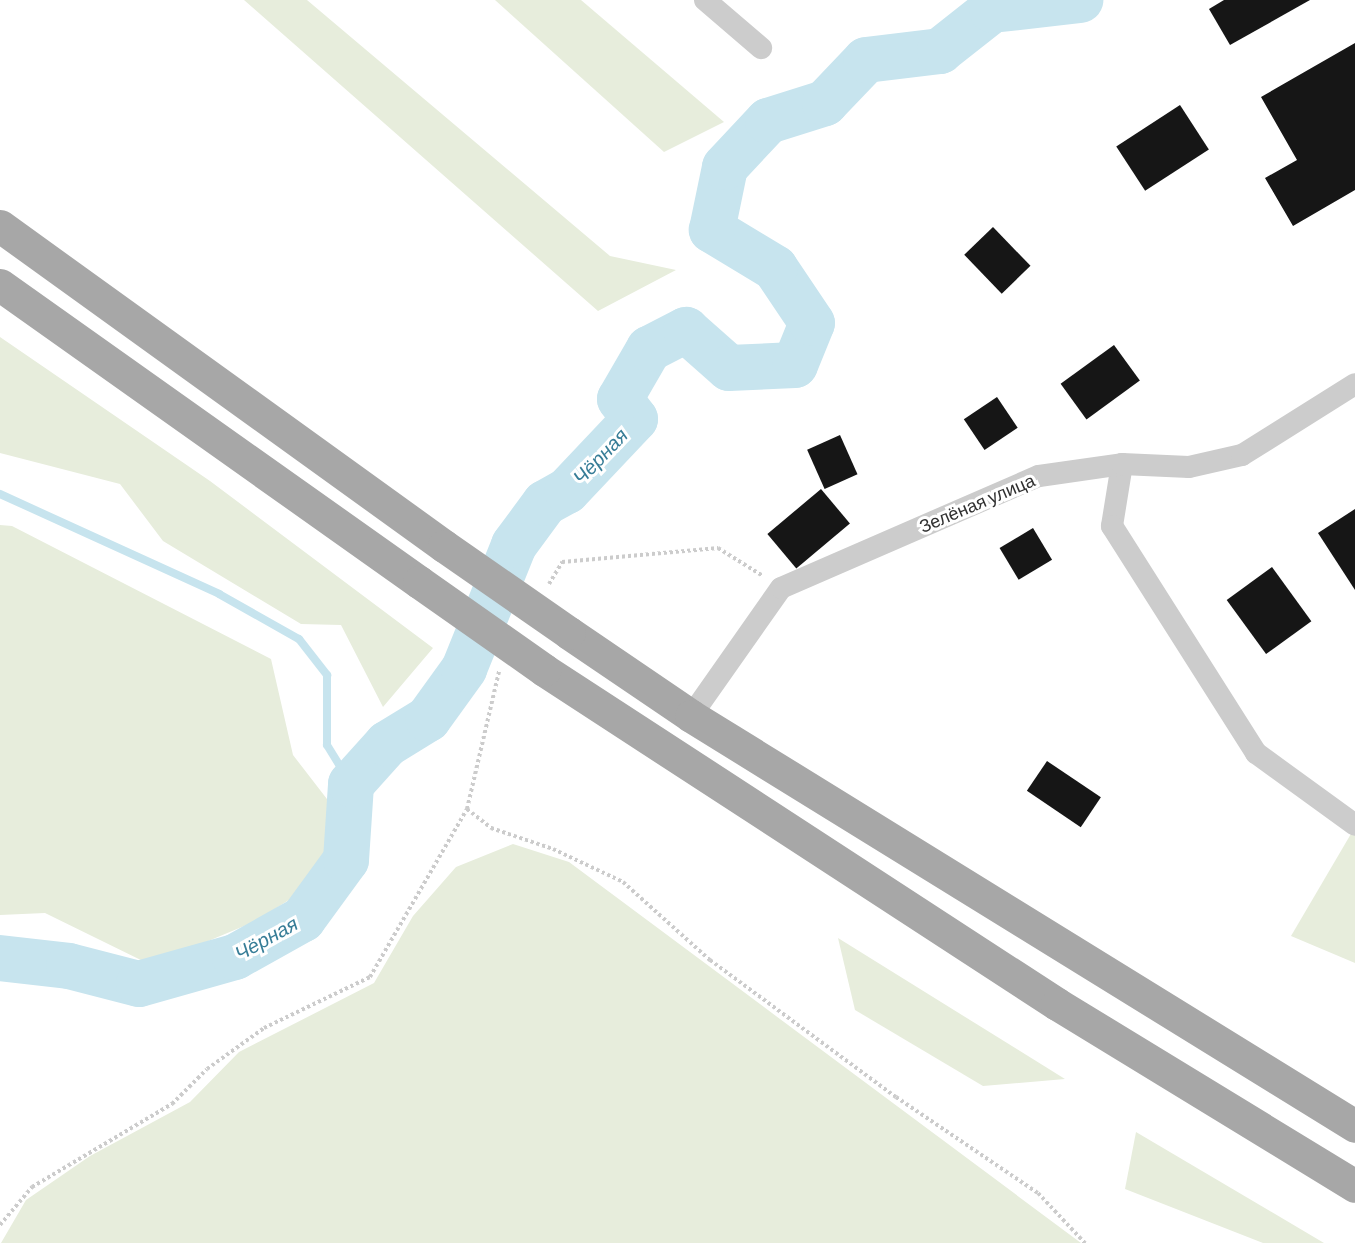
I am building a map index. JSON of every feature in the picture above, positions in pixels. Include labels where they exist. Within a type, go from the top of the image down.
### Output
[{"type":"main road","points":[[0,226],[444,546],[691,716],[1355,1126]]},
{"type":"main road","points":[[0,285],[543,670],[1057,1004],[1355,1186]]},
{"type":"street","points":[[705,0],[761,48]]},
{"type":"street","name":"Зелёная улица","points":[[781,588],[1039,476],[1122,464],[1189,467],[1242,455],[1355,384]]},
{"type":"street","points":[[1122,464],[1112,526],[1256,753],[1355,825]]},
{"type":"street","points":[[691,716],[781,588]]},
{"type":"path","points":[[544,592],[562,562],[718,548],[781,588]]},
{"type":"path","points":[[0,1225],[32,1187],[172,1104],[207,1070],[264,1028],[370,977],[467,809],[503,663]]},
{"type":"path","points":[[467,809],[491,828],[553,849],[623,882],[710,960],[896,1097],[1038,1193],[1085,1243]]},
{"type":"green space","points":[[244,0],[307,0],[610,256],[676,270],[598,311]]},
{"type":"green space","points":[[495,0],[581,0],[724,122],[664,152]]},
{"type":"green space","points":[[0,337],[210,481],[433,648],[383,707],[341,625],[301,624],[163,541],[120,484],[0,453]]},
{"type":"green space","points":[[0,525],[12,526],[271,659],[293,755],[337,812],[331,873],[256,921],[151,965],[45,913],[0,915]]},
{"type":"green space","points":[[1355,827],[1355,963],[1291,936]]},
{"type":"green space","points":[[513,844],[569,862],[1081,1243],[1,1243],[26,1200],[90,1156],[190,1102],[239,1052],[374,983],[413,916],[456,867]]},
{"type":"green space","points":[[838,938],[1065,1079],[983,1086],[855,1010]]},
{"type":"green space","points":[[1136,1132],[1324,1243],[1263,1243],[1125,1189]]},
{"type":"building","points":[[1224,0],[1310,0],[1230,45],[1209,9]]},
{"type":"building","points":[[1355,43],[1355,190],[1293,226],[1265,178],[1297,160],[1261,97]]},
{"type":"building","points":[[1180,105],[1209,149],[1145,191],[1116,146]]},
{"type":"building","points":[[993,227],[1031,266],[1002,294],[964,255]]},
{"type":"building","points":[[1114,345],[1140,381],[1086,419],[1061,384]]},
{"type":"building","points":[[997,397],[1018,428],[985,450],[964,419]]},
{"type":"building","points":[[840,435],[857,474],[825,489],[807,450]]},
{"type":"building","points":[[821,489],[850,523],[796,568],[767,534]]},
{"type":"building","points":[[1355,509],[1355,590],[1318,533]]},
{"type":"building","points":[[1033,528],[1052,560],[1019,580],[1000,548]]},
{"type":"building","points":[[1272,567],[1311,621],[1266,654],[1227,600]]},
{"type":"building","points":[[1047,761],[1101,797],[1081,827],[1027,791]]},
{"type":"waterway","name":"Чёрная","points":[[0,958],[69,966],[139,984],[235,957],[303,919],[346,860],[351,784],[387,744],[428,719],[464,669],[514,545],[545,503],[567,491],[635,419],[620,399],[649,349],[686,330],[729,368],[795,365],[812,323],[775,268],[712,230],[725,167],[768,121],[825,103],[866,60],[940,51],[992,10],[1080,0]]},
{"type":"waterway","points":[[0,494],[219,594],[299,639],[327,675],[327,745],[351,784]]}]
